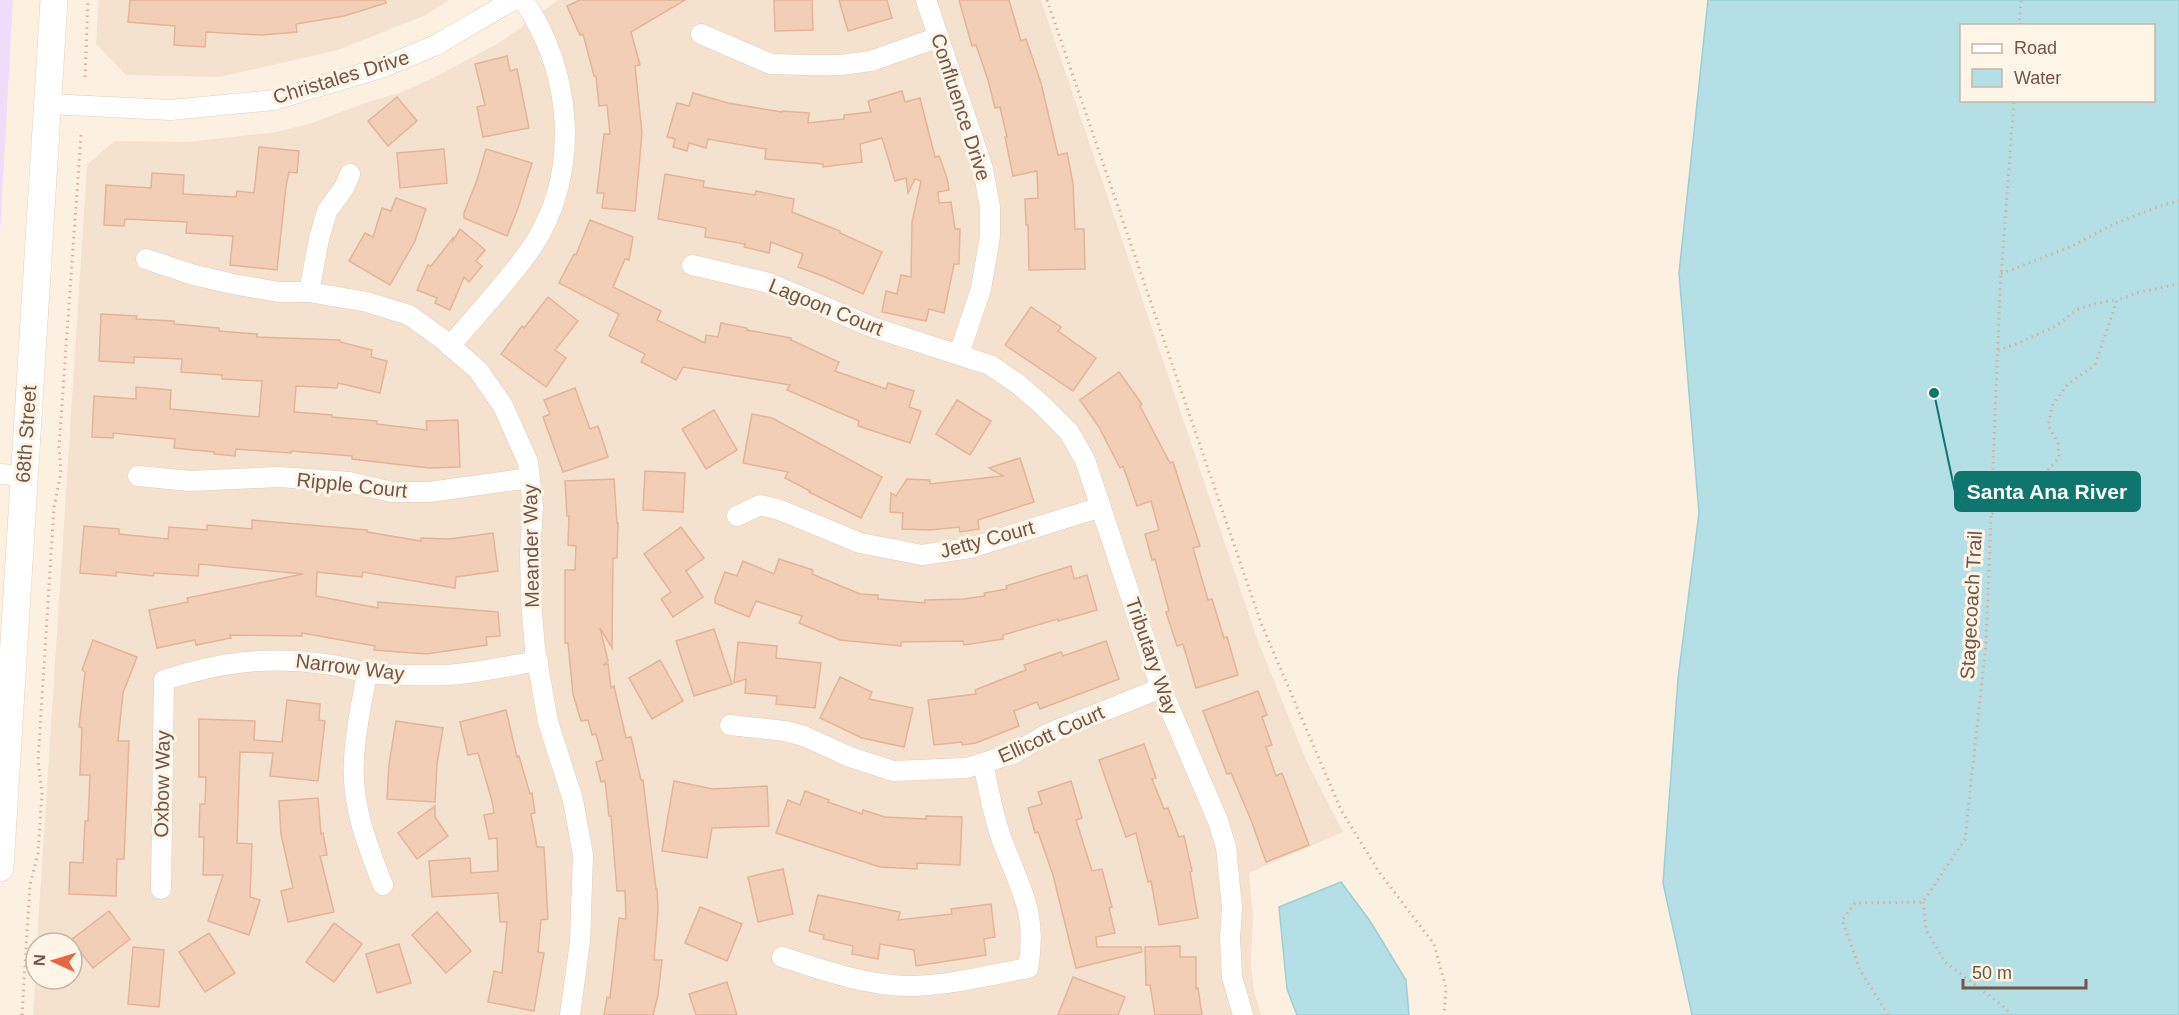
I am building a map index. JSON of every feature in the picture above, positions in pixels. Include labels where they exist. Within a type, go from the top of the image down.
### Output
[{"type":"street","name":"68th Street","points":[[0,868],[12,475],[48,104],[54,0]]},
{"type":"street","name":"Christales Drive","points":[[48,104],[171,110],[274,100],[381,68],[436,45],[513,0]]},
{"type":"street","points":[[450,346],[532,247],[553,205],[560,176],[565,149],[565,109],[550,52],[543,34],[523,0]]},
{"type":"street","name":"Confluence Drive","points":[[926,0],[983,169],[990,207],[990,236],[981,289],[959,354]]},
{"type":"street","points":[[701,34],[771,64],[807,65],[840,65],[872,61],[939,37]]},
{"type":"street","points":[[309,292],[327,211],[344,188],[350,174]]},
{"type":"street","name":"Meander Way","points":[[146,259],[194,275],[233,284],[279,292],[309,292],[367,302],[409,315],[478,370],[503,406],[528,462],[533,507],[530,553],[531,600],[538,661],[548,722],[573,800],[583,855],[580,942],[570,1015]]},
{"type":"street","name":"Lagoon Court","points":[[692,265],[769,284],[872,327],[959,354]]},
{"type":"street","name":"Tributary Way","points":[[959,354],[990,365],[1018,384],[1069,432],[1085,460],[1161,688],[1218,821],[1226,847],[1232,908],[1230,938],[1232,977],[1243,1015]]},
{"type":"street","name":"Ripple Court","points":[[138,476],[190,481],[279,477],[349,482],[392,492],[470,488],[530,478]]},
{"type":"street","name":"Jetty Court","points":[[737,516],[760,505],[780,510],[860,543],[922,555],[970,548],[1101,507]]},
{"type":"street","name":"Narrow Way","points":[[164,680],[203,668],[261,660],[285,659],[327,664],[368,673],[449,675],[538,661]]},
{"type":"street","points":[[368,673],[353,761],[354,789],[365,840],[383,885]]},
{"type":"street","name":"Oxbow Way","points":[[161,889],[164,680]]},
{"type":"street","name":"Ellicott Court","points":[[730,724],[804,736],[850,757],[893,771],[966,768],[1013,754],[1047,734],[1161,688]]},
{"type":"street","points":[[782,957],[828,972],[881,983],[913,986],[1028,968],[1031,929],[1026,899],[1001,838],[983,764]]},
{"type":"path","points":[[85,77],[88,0]]},
{"type":"path","points":[[1047,0],[1261,623],[1341,810],[1379,872],[1434,944],[1446,988],[1444,1015]]},
{"type":"path","points":[[2019,24],[2021,0]]},
{"type":"path","name":"Stagecoach Trail","points":[[1923,902],[1965,839],[1986,643],[2001,274],[2014,102]]},
{"type":"path","points":[[22,1015],[30,885],[38,854],[42,793],[38,761],[54,507],[61,473],[59,447],[81,135]]},
{"type":"path","points":[[2001,274],[2072,246],[2116,223],[2179,201]]},
{"type":"path","points":[[1998,350],[2056,326],[2076,310],[2179,284]]},
{"type":"path","points":[[1991,515],[2010,497],[2032,486],[2059,458],[2058,443],[2048,425],[2053,404],[2068,384],[2095,365],[2117,300]]},
{"type":"path","points":[[1888,1015],[1860,969],[1842,920],[1855,903],[1923,902],[1926,930],[1946,962],[2007,1009],[2009,1015]]},
{"type":"shaded area","points":[[0,0],[13,0],[0,234]]},
{"type":"shaded area","points":[[99,0],[449,0],[426,15],[338,50],[220,77],[126,75],[96,44]]},
{"type":"shaded area","points":[[558,0],[1041,0],[1258,641],[1306,760],[1343,832],[1249,873],[1253,916],[1251,964],[1254,991],[1261,1015],[33,1015],[35,991],[84,991],[84,931],[38,931],[87,165],[114,141],[187,142],[277,132],[312,123],[399,93],[499,43]]},
{"type":"water","points":[[1708,0],[2179,0],[2179,1015],[1692,1015],[1663,883],[1678,679],[1699,513],[1679,273]]},
{"type":"water","points":[[1341,882],[1370,921],[1406,980],[1409,1015],[1297,1015],[1287,989],[1279,907]]},
{"type":"building","points":[[130,0],[385,0],[386,3],[344,16],[296,24],[297,32],[262,35],[206,32],[205,47],[174,45],[175,26],[128,22]]},
{"type":"building","points":[[580,0],[685,0],[631,32],[640,65],[635,66],[642,133],[635,211],[602,208],[604,193],[597,193],[604,134],[610,134],[607,105],[599,106],[596,76],[594,76],[583,34],[580,35],[567,6]]},
{"type":"building","points":[[774,0],[812,0],[813,30],[775,31]]},
{"type":"building","points":[[839,0],[887,0],[892,18],[848,31]]},
{"type":"building","points":[[959,0],[1009,0],[1021,41],[1026,39],[1041,83],[1058,155],[1067,153],[1073,183],[1075,229],[1084,229],[1085,269],[1029,270],[1025,199],[1038,198],[1037,171],[1013,176],[1000,107],[995,108],[976,45],[972,46]]},
{"type":"building","points":[[507,56],[510,71],[517,69],[529,128],[483,137],[477,107],[485,105],[475,64]]},
{"type":"building","points":[[902,91],[905,102],[920,98],[935,157],[939,156],[947,178],[949,190],[938,192],[939,203],[951,202],[955,229],[960,229],[959,264],[954,264],[944,313],[929,309],[926,321],[882,312],[886,291],[897,294],[901,275],[911,277],[912,222],[921,181],[915,179],[908,193],[906,178],[895,181],[882,138],[860,144],[862,162],[823,167],[823,164],[765,159],[766,149],[708,139],[706,148],[689,143],[687,151],[673,147],[675,139],[667,137],[677,103],[689,106],[693,93],[728,103],[782,112],[809,113],[808,123],[844,119],[844,115],[871,112],[868,101]]},
{"type":"building","points":[[397,97],[417,121],[388,146],[368,121]]},
{"type":"building","points":[[259,147],[299,151],[297,173],[289,172],[286,186],[277,270],[230,265],[233,236],[186,233],[187,222],[125,219],[124,226],[104,225],[106,185],[151,188],[152,173],[184,175],[183,194],[236,197],[237,191],[254,193]]},
{"type":"building","points":[[444,149],[447,183],[400,188],[397,153]]},
{"type":"building","points":[[486,149],[532,163],[507,236],[464,218]]},
{"type":"building","points":[[665,174],[704,181],[703,187],[755,195],[756,191],[794,199],[792,212],[840,231],[882,252],[863,294],[798,267],[803,254],[771,242],[769,253],[744,247],[745,244],[705,237],[706,228],[658,219]]},
{"type":"building","points":[[396,198],[426,209],[415,241],[390,285],[349,261],[365,233],[373,237],[382,208],[391,211]]},
{"type":"building","points":[[590,220],[633,237],[629,260],[625,259],[613,287],[661,311],[657,320],[705,343],[706,335],[718,337],[721,323],[791,338],[839,362],[835,371],[886,389],[888,383],[914,391],[909,407],[921,411],[910,443],[858,426],[859,421],[787,390],[790,385],[683,367],[676,380],[641,362],[645,354],[609,336],[619,314],[559,283],[574,254],[576,255]]},
{"type":"building","points":[[460,229],[485,250],[476,261],[482,266],[469,282],[464,277],[450,310],[435,303],[437,298],[417,290],[428,265],[431,266],[453,238],[453,241]]},
{"type":"building","points":[[548,297],[578,321],[555,350],[566,358],[546,387],[501,354]]},
{"type":"building","points":[[1031,307],[1061,327],[1058,331],[1096,358],[1073,391],[1005,345]]},
{"type":"building","points":[[101,314],[174,321],[174,324],[257,334],[257,337],[340,340],[340,342],[372,350],[371,357],[387,361],[380,393],[338,383],[337,388],[296,386],[294,412],[377,421],[377,424],[427,430],[426,421],[458,420],[460,467],[429,468],[352,459],[352,456],[291,451],[291,453],[236,449],[235,456],[174,448],[175,439],[113,433],[113,438],[92,437],[94,396],[136,399],[136,387],[171,390],[170,409],[259,417],[262,381],[222,379],[222,375],[181,372],[182,359],[134,357],[134,363],[99,361]]},
{"type":"building","points":[[1119,372],[1142,404],[1140,406],[1170,463],[1173,462],[1200,546],[1193,548],[1208,600],[1212,599],[1224,638],[1227,637],[1238,675],[1196,688],[1183,644],[1177,646],[1166,612],[1169,611],[1155,559],[1152,560],[1145,534],[1159,530],[1151,501],[1137,506],[1123,466],[1120,468],[1099,427],[1080,400]]},
{"type":"building","points":[[575,388],[590,429],[598,426],[608,457],[563,472],[543,417],[550,414],[544,400]]},
{"type":"building","points":[[957,400],[991,421],[970,455],[936,434]]},
{"type":"building","points":[[714,410],[737,450],[706,469],[682,429]]},
{"type":"building","points":[[752,414],[772,418],[882,477],[861,518],[785,478],[788,472],[743,463]]},
{"type":"building","points":[[1020,458],[1034,502],[978,520],[979,529],[960,532],[959,527],[930,530],[902,529],[903,513],[890,512],[891,493],[896,496],[907,479],[930,480],[930,484],[1003,476],[989,468]]},
{"type":"building","points":[[645,471],[685,473],[683,512],[643,510]]},
{"type":"building","points":[[614,479],[618,523],[617,558],[613,558],[612,648],[600,628],[608,661],[603,665],[608,664],[611,688],[614,686],[626,738],[631,737],[641,780],[643,780],[657,889],[658,910],[654,960],[662,960],[653,1015],[604,1015],[607,997],[610,998],[619,918],[626,919],[625,891],[617,891],[611,816],[609,816],[605,781],[601,782],[596,762],[603,760],[596,734],[592,735],[588,720],[581,721],[573,694],[568,643],[565,643],[565,570],[575,570],[576,546],[568,545],[569,516],[567,516],[565,481]]},
{"type":"building","points":[[252,520],[367,530],[367,532],[421,541],[421,538],[449,539],[493,533],[498,571],[456,577],[455,588],[363,572],[362,577],[317,572],[316,596],[378,608],[378,602],[498,612],[500,636],[486,637],[487,645],[426,654],[374,650],[375,646],[302,633],[302,636],[230,635],[231,638],[196,645],[195,640],[157,648],[149,610],[188,602],[187,598],[303,574],[199,564],[198,576],[154,573],[153,576],[116,572],[116,576],[80,573],[84,526],[119,529],[119,534],[168,539],[169,527],[207,530],[207,525],[252,529]]},
{"type":"building","points":[[681,527],[704,558],[686,571],[703,597],[673,617],[661,599],[671,592],[644,554]]},
{"type":"building","points":[[779,559],[813,570],[812,574],[860,594],[878,595],[878,599],[925,603],[925,600],[985,596],[984,593],[1007,589],[1006,586],[1071,566],[1074,579],[1087,575],[1097,610],[1003,635],[1003,639],[964,645],[963,641],[901,642],[901,646],[840,640],[799,623],[802,616],[756,601],[749,617],[715,603],[725,572],[737,576],[743,561],[774,574]]},
{"type":"building","points":[[714,629],[732,684],[694,696],[676,641]]},
{"type":"building","points":[[93,640],[137,657],[123,693],[118,741],[129,741],[124,859],[117,859],[116,896],[69,894],[70,862],[83,863],[85,821],[88,821],[90,775],[80,775],[82,728],[79,727],[85,672],[82,670]]},
{"type":"building","points":[[1106,641],[1119,679],[1040,709],[1037,702],[1014,711],[1019,726],[976,743],[934,745],[928,700],[976,694],[975,690],[1026,670],[1024,665],[1061,652],[1063,656]]},
{"type":"building","points":[[738,642],[777,646],[776,658],[821,663],[815,708],[776,704],[777,696],[745,693],[746,679],[734,683]]},
{"type":"building","points":[[660,660],[683,701],[652,719],[629,678]]},
{"type":"building","points":[[840,677],[872,692],[869,699],[913,708],[904,747],[862,738],[820,718]]},
{"type":"building","points":[[1258,691],[1267,715],[1262,717],[1272,745],[1266,747],[1276,776],[1282,773],[1309,845],[1266,862],[1251,820],[1231,773],[1227,774],[1203,711]]},
{"type":"building","points":[[287,700],[320,704],[319,720],[325,721],[318,781],[270,776],[273,753],[240,752],[237,843],[252,844],[250,897],[260,900],[249,935],[208,921],[223,875],[203,875],[204,837],[199,837],[200,804],[205,804],[206,777],[199,777],[199,719],[255,721],[254,740],[282,742]]},
{"type":"building","points":[[506,710],[517,757],[519,756],[530,794],[532,793],[535,813],[531,814],[537,847],[544,847],[548,919],[541,920],[538,952],[544,953],[534,1011],[488,1002],[494,971],[502,973],[507,922],[500,922],[498,893],[432,897],[429,861],[470,858],[471,873],[498,871],[497,838],[489,839],[484,815],[494,813],[492,801],[478,753],[468,755],[460,722]]},
{"type":"building","points":[[396,721],[443,728],[437,764],[435,802],[387,799],[389,764]]},
{"type":"building","points":[[1144,744],[1156,778],[1152,779],[1164,809],[1168,808],[1179,837],[1184,836],[1192,871],[1190,872],[1198,918],[1159,925],[1151,881],[1148,882],[1136,833],[1126,837],[1099,760]]},
{"type":"building","points":[[674,781],[713,789],[767,786],[769,826],[712,828],[707,858],[662,851]]},
{"type":"building","points":[[1071,781],[1082,818],[1076,820],[1092,871],[1102,869],[1112,907],[1109,908],[1115,933],[1096,937],[1097,947],[1141,947],[1142,952],[1076,968],[1053,875],[1038,832],[1035,833],[1028,808],[1042,804],[1038,792]]},
{"type":"building","points":[[805,791],[862,814],[863,810],[885,817],[926,819],[926,816],[962,817],[960,865],[917,863],[917,869],[880,867],[776,833],[788,800],[800,805]]},
{"type":"building","points":[[318,798],[321,834],[323,833],[327,855],[320,856],[334,912],[288,922],[281,891],[293,888],[281,834],[279,801]]},
{"type":"building","points":[[435,806],[435,817],[448,836],[417,859],[398,833]]},
{"type":"building","points":[[783,869],[793,914],[758,922],[748,877]]},
{"type":"building","points":[[818,895],[900,912],[898,920],[952,914],[951,909],[991,904],[995,937],[984,939],[986,955],[916,966],[914,950],[880,944],[878,959],[852,954],[853,946],[823,939],[824,935],[809,931]]},
{"type":"building","points":[[700,907],[742,924],[727,961],[685,943]]},
{"type":"building","points":[[109,911],[130,939],[93,968],[84,957],[83,931]]},
{"type":"building","points":[[437,912],[471,951],[446,973],[412,935]]},
{"type":"building","points":[[334,923],[362,944],[334,982],[306,962]]},
{"type":"building","points":[[209,933],[235,973],[205,992],[179,952]]},
{"type":"building","points":[[399,944],[411,983],[377,993],[366,954]]},
{"type":"building","points":[[1180,946],[1180,957],[1196,957],[1196,989],[1198,988],[1202,1015],[1155,1015],[1150,985],[1146,985],[1145,947]]},
{"type":"building","points":[[133,947],[164,950],[159,1007],[128,1004]]},
{"type":"building","points":[[1073,977],[1125,997],[1118,1015],[1058,1015]]},
{"type":"building","points":[[727,982],[737,1015],[696,1015],[689,994]]},
{"type":"place","name":"Santa Ana River","points":[[1934,393]]}]
